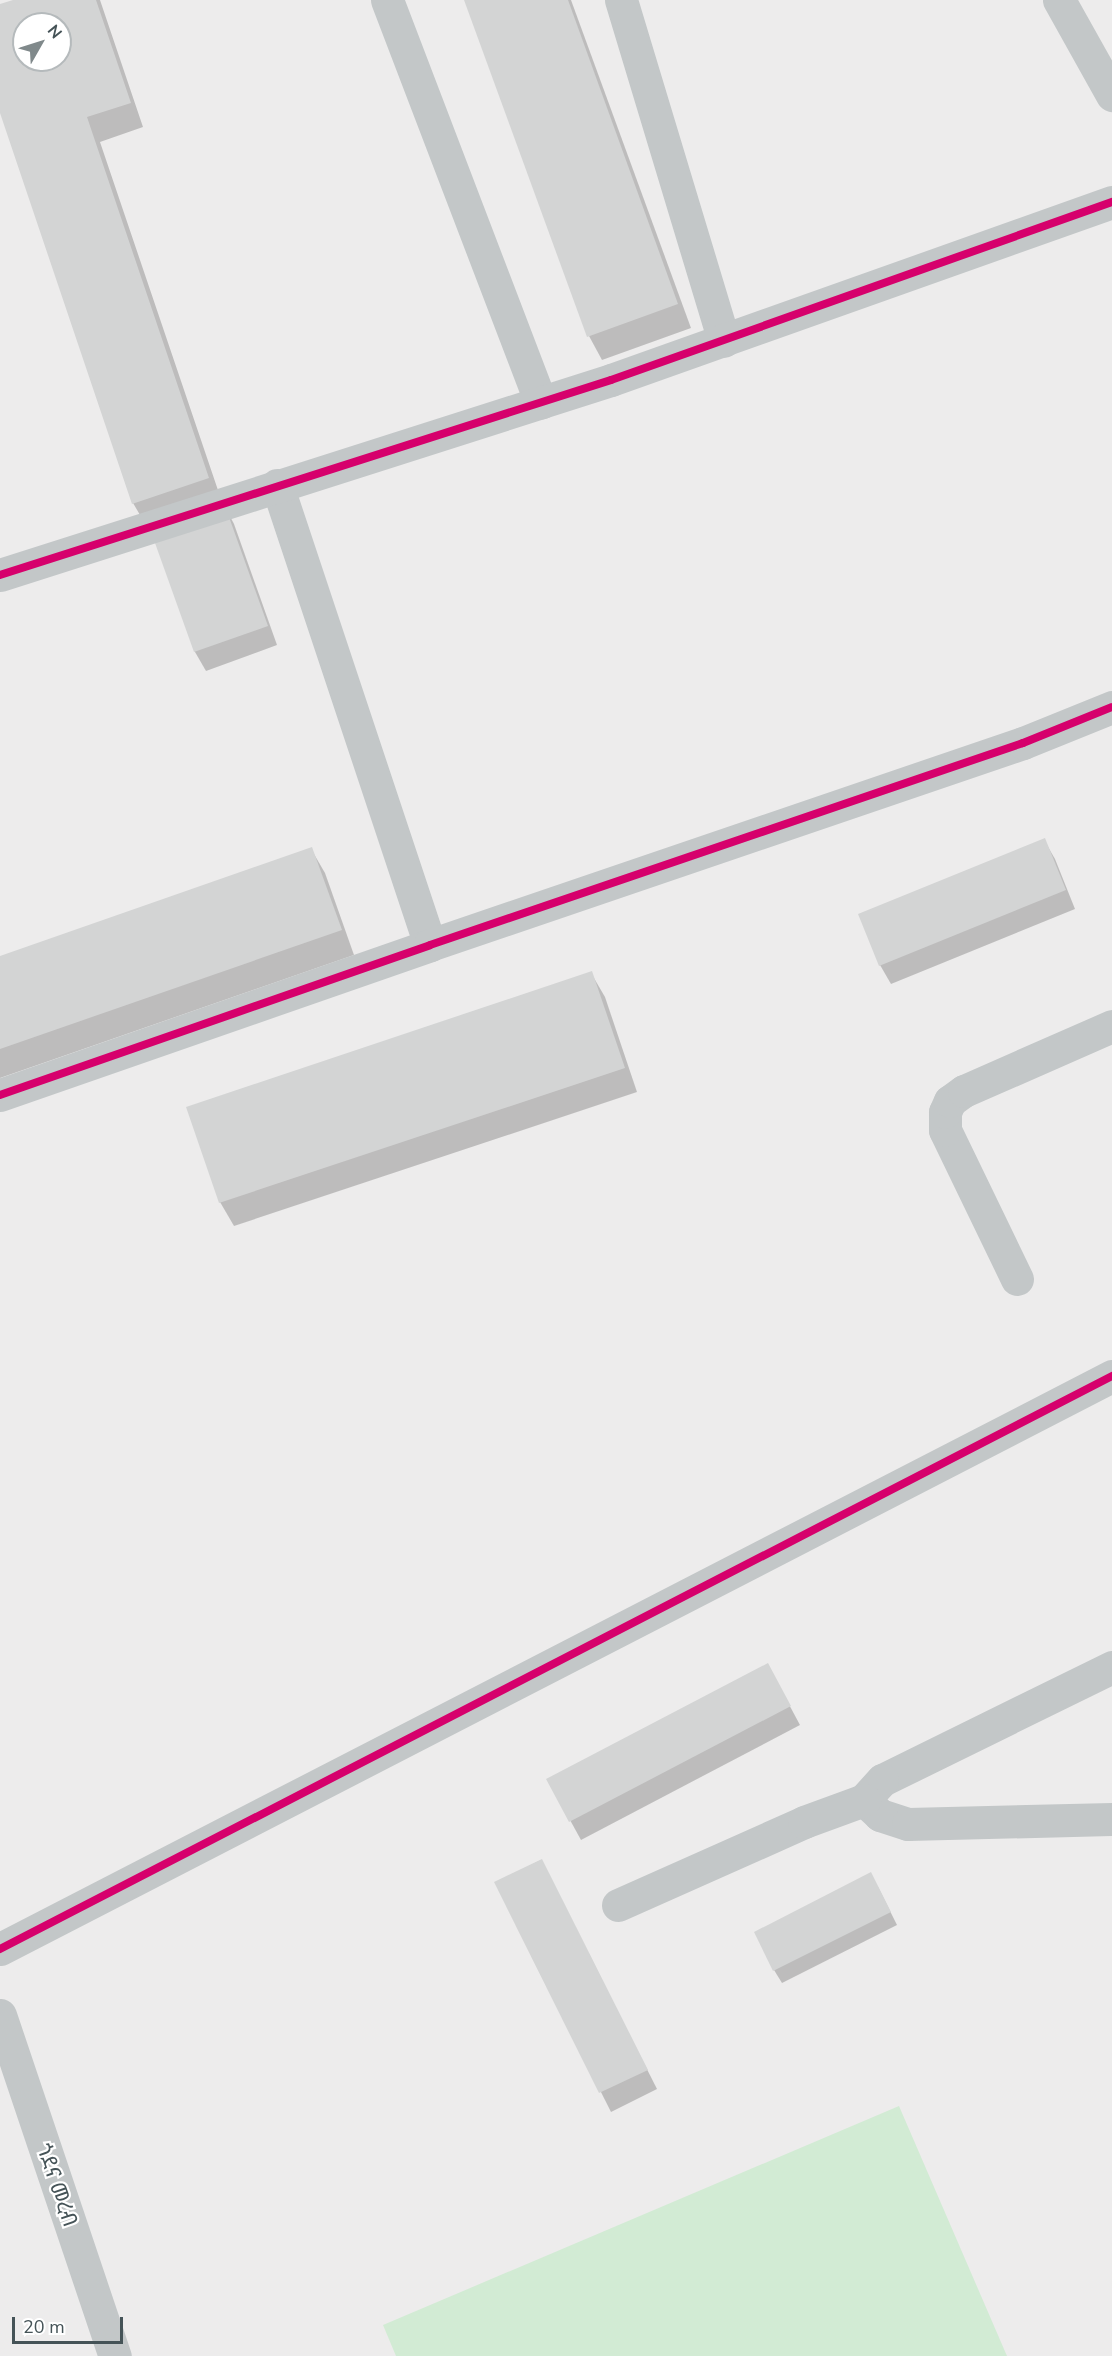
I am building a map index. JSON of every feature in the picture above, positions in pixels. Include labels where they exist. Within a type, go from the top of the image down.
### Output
[{"type":"street","points":[[387,0],[541,403]]},
{"type":"street","points":[[621,0],[724,341]]},
{"type":"street","points":[[1059,0],[1112,95]]},
{"type":"street","points":[[0,575],[277,485],[541,403],[724,341],[1112,202]]},
{"type":"street","points":[[277,485],[430,945]]},
{"type":"street","points":[[0,1095],[430,945],[1023,743],[1112,707]]},
{"type":"street","points":[[1017,1279],[945,1130],[945,1112],[950,1101],[964,1091],[1112,1026]]},
{"type":"street","points":[[0,1949],[1112,1376]]},
{"type":"street","points":[[618,1905],[804,1822],[864,1800],[882,1780],[1112,1667]]},
{"type":"street","points":[[864,1800],[880,1815],[908,1824],[1112,1819]]},
{"type":"street","name":"ጎደና መረብ","points":[[0,2014],[114,2356]]},
{"type":"green space","points":[[899,2106],[1007,2356],[396,2356],[383,2325]]},
{"type":"building","points":[[13,0],[96,0],[131,103],[87,117],[209,478],[132,504],[0,113],[0,4]]},
{"type":"building","points":[[464,0],[568,0],[678,304],[587,337]]},
{"type":"building","points":[[224,503],[268,626],[194,652],[150,529]]},
{"type":"building","points":[[1045,838],[1066,890],[879,966],[858,914]]},
{"type":"building","points":[[312,847],[342,930],[0,1049],[0,956]]},
{"type":"building","points":[[592,971],[625,1068],[219,1203],[186,1107]]},
{"type":"building","points":[[768,1663],[791,1706],[569,1822],[546,1779]]},
{"type":"building","points":[[542,1859],[648,2070],[599,2093],[494,1882]]},
{"type":"building","points":[[871,1872],[891,1912],[773,1971],[754,1932]]},
{"type":"cycle path","points":[[0,575],[611,380],[1112,202]]},
{"type":"cycle path","points":[[0,1095],[430,945],[1023,743],[1112,707]]},
{"type":"cycle path","points":[[0,1949],[1112,1376]]}]
